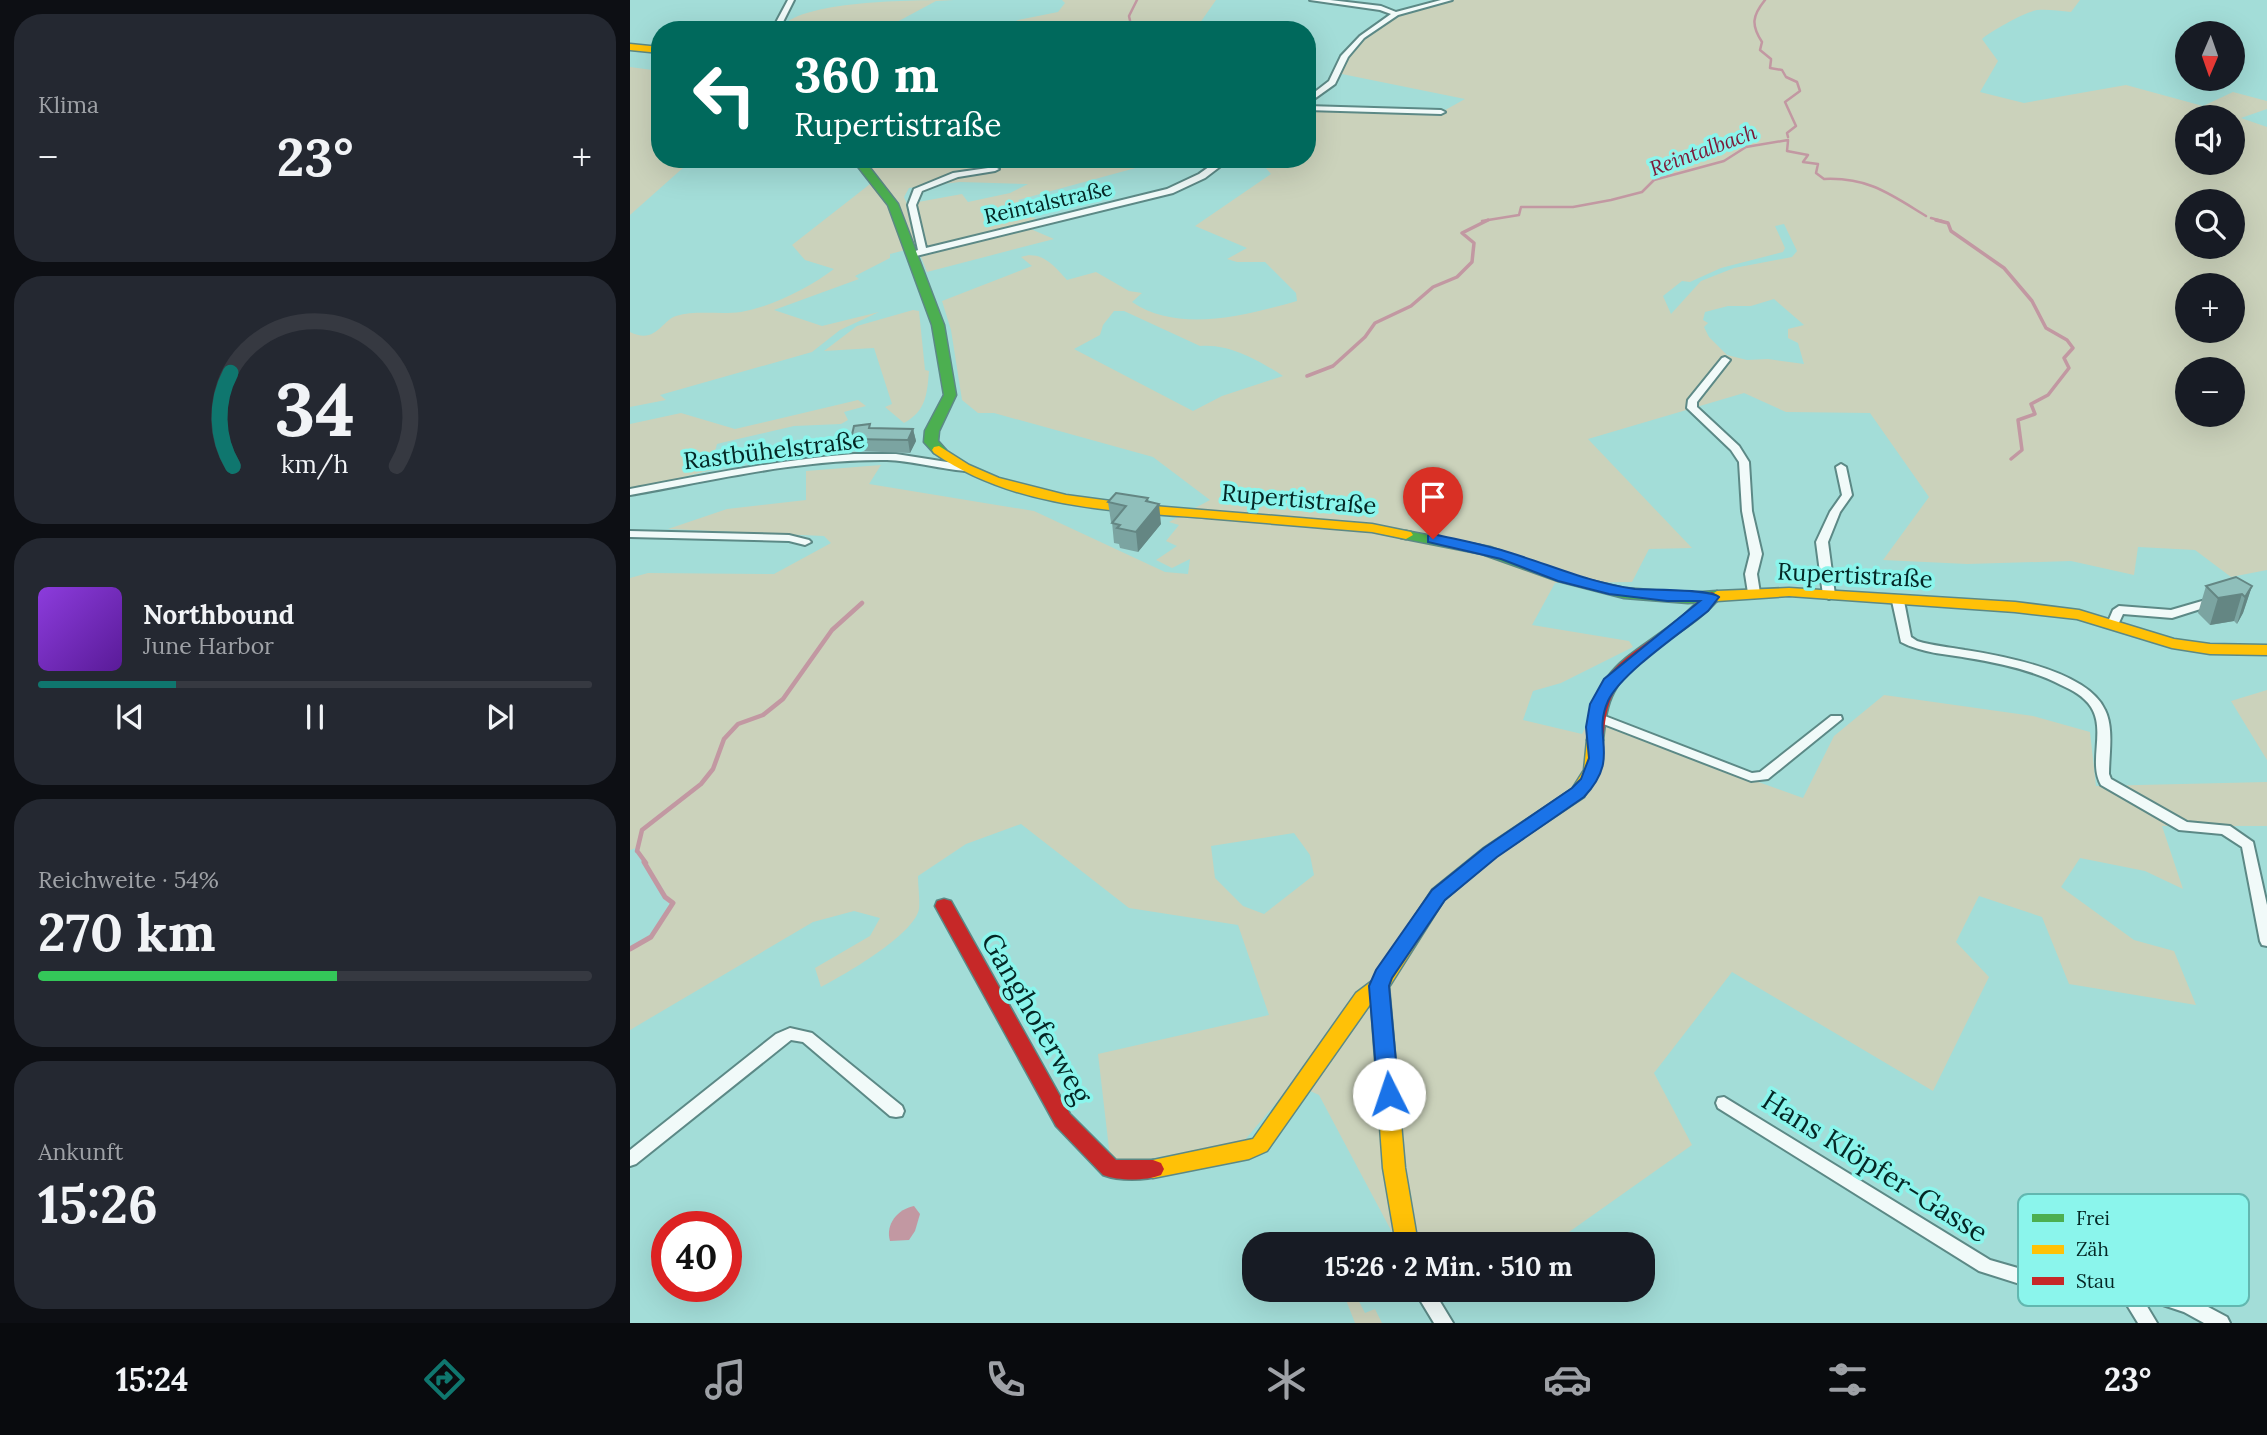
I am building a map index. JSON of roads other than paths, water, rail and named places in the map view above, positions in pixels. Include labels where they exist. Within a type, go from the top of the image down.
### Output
[{"type":"main road","points":[[630,47],[651,49]]},
{"type":"main road","name":"Rupertistraße","points":[[864,168],[893,204],[917,251],[935,313],[951,387],[945,410],[932,431],[931,442],[941,453],[997,483],[1044,496],[1133,508],[1372,528],[1485,550],[1609,590],[1667,597],[1754,593],[1829,595],[2056,611],[2113,624],[2172,643],[2210,649],[2267,650]]},
{"type":"main road","name":"Ganghoferweg","points":[[944,906],[1063,1120],[1111,1169],[1141,1171],[1249,1150],[1260,1145],[1363,998],[1379,986],[1383,975],[1438,895],[1490,852],[1578,793],[1588,782],[1598,758],[1594,727],[1598,704],[1609,683],[1703,608],[1712,597]]},
{"type":"main road","points":[[1379,986],[1394,1168],[1405,1232]]},
{"type":"street","points":[[780,21],[791,0]]},
{"type":"street","points":[[1313,0],[1381,8],[1396,15]]},
{"type":"street","points":[[1316,95],[1332,82],[1355,43],[1396,15],[1449,0]]},
{"type":"street","points":[[1316,108],[1441,112]]},
{"type":"street","name":"Reintalstraße","points":[[917,251],[1170,191],[1213,168]]},
{"type":"street","points":[[917,251],[912,205],[918,189],[956,175],[995,169]]},
{"type":"street","points":[[1725,360],[1692,402],[1692,408],[1735,448],[1744,462],[1747,511],[1756,554],[1751,574],[1754,593]]},
{"type":"street","name":"Rastbühelstraße","points":[[630,492],[802,463],[846,459],[902,458],[966,468]]},
{"type":"street","points":[[1829,595],[1822,542],[1835,512],[1847,495],[1841,467]]},
{"type":"street","points":[[630,534],[789,538],[805,542]]},
{"type":"street","points":[[1898,601],[1905,639],[1920,648],[2005,662],[2062,680],[2089,696],[2100,712],[2102,774],[2106,782],[2184,827],[2225,830],[2248,845],[2267,942]]},
{"type":"street","points":[[2113,624],[2119,610],[2172,614],[2209,603]]},
{"type":"street","points":[[1597,717],[1751,777],[1763,776],[1836,719]]},
{"type":"street","points":[[630,1159],[781,1038],[790,1034],[807,1037],[896,1111]]},
{"type":"street","name":"Hans Klöpfer-Gasse","points":[[1724,1103],[1985,1266],[2018,1276]]},
{"type":"street","points":[[1431,1302],[1444,1323]]},
{"type":"street","points":[[2138,1306],[2148,1323]]},
{"type":"street","name":"Hans Klöpfer-Gasse","points":[[2186,1306],[2221,1323]]},
{"type":"waterway","points":[[1130,21],[1129,16],[1137,0]]},
{"type":"waterway","name":"Reintalbach","points":[[1765,0],[1755,16],[1755,25],[1762,42],[1760,50],[1771,59]]},
{"type":"waterway","name":"Reintalbach","points":[[1771,60],[1770,68],[1782,70],[1786,77],[1797,82],[1800,91],[1785,102],[1796,126],[1787,133],[1788,137]]},
{"type":"waterway","name":"Reintalbach","points":[[1488,220],[1519,215],[1521,207],[1573,207],[1642,192],[1654,180],[1724,161],[1746,147],[1788,140]]},
{"type":"waterway","points":[[1788,141],[1787,151],[1808,155],[1803,162],[1818,164],[1816,173],[1824,179],[1853,181],[1878,188],[1926,216]]},
{"type":"waterway","points":[[1931,218],[1942,221]]},
{"type":"waterway","name":"Reintalbach","points":[[1307,376],[1333,366],[1365,337],[1375,323],[1411,306],[1433,287],[1457,277],[1472,262],[1474,243],[1462,233],[1488,220]]},
{"type":"waterway","name":"Reintalbach","points":[[1482,221],[1488,220]]},
{"type":"waterway","points":[[1936,220],[1948,223],[1951,231],[2004,268],[2032,301],[2046,328],[2067,340],[2073,348],[2064,358],[2069,368],[2048,395],[2031,404],[2035,414],[2018,420],[2022,450],[2011,459]]},
{"type":"waterway","points":[[637,851],[642,830],[701,784],[713,769],[724,739],[738,724],[763,715],[783,699],[832,630],[862,603]]},
{"type":"waterway","points":[[638,852],[646,863]]},
{"type":"waterway","points":[[630,949],[651,937],[673,903],[665,897],[644,862]]}]
